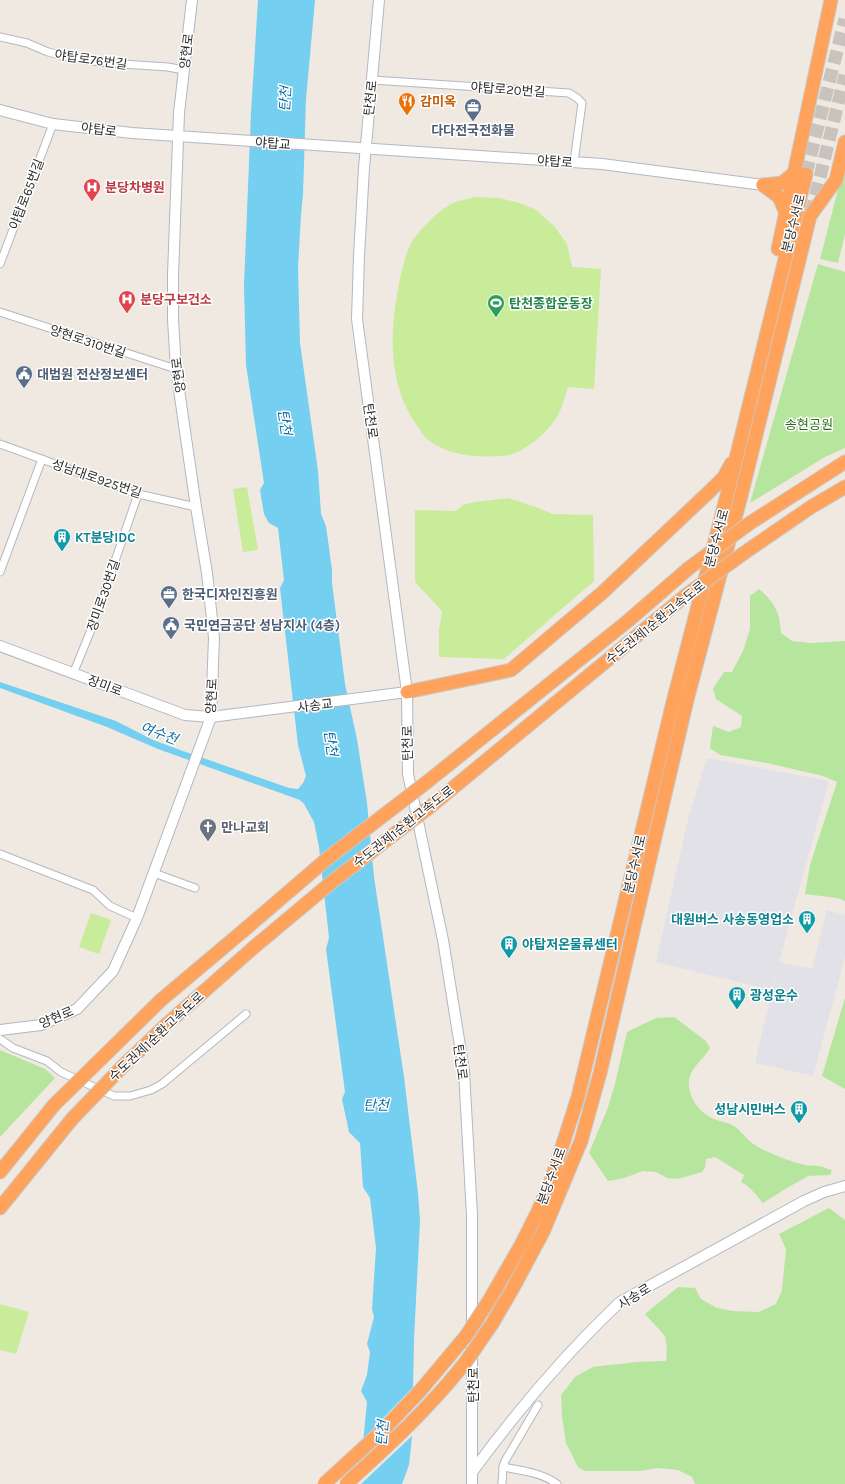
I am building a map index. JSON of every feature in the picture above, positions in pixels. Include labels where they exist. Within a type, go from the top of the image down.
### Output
[{"type":"highway","points":[[765,337],[777,257],[786,213],[799,174],[811,101],[831,0]]},
{"type":"highway","name":"분당수서로","points":[[346,1484],[383,1451],[426,1408],[461,1368],[492,1324],[517,1282],[543,1232],[581,1141],[600,1073],[687,700],[742,496],[810,216],[836,180],[845,142]]},
{"type":"highway","points":[[763,186],[782,183],[799,174]]},
{"type":"highway","name":"분당수서로","points":[[324,1484],[382,1430],[420,1391],[466,1336],[490,1299],[521,1245],[538,1211],[550,1181],[578,1097],[674,698],[739,448],[765,337],[799,174]]},
{"type":"highway","points":[[763,186],[779,197],[786,213]]},
{"type":"highway","points":[[406,692],[511,670],[602,593],[711,490],[724,477],[739,448]]},
{"type":"highway","name":"수도권제1순환고속도로","points":[[0,1172],[54,1105],[161,1000],[328,858],[427,782],[623,624],[689,568],[750,523],[845,462]]},
{"type":"highway","name":"수도권제1순환고속도로","points":[[0,1208],[72,1119],[122,1067],[167,1024],[253,948],[333,881],[430,806],[685,596],[811,507],[845,488]]},
{"type":"main road","name":"양현로","points":[[0,1030],[41,1025],[77,1009],[113,971],[138,918],[211,717],[214,638],[207,573],[176,370],[173,319],[173,275],[180,113],[192,0]]},
{"type":"main road","name":"탄천로","points":[[379,0],[366,148],[359,256],[358,319],[406,692],[408,774],[443,940],[464,1071],[472,1215],[472,1484]]},
{"type":"main road","name":"야탑로","points":[[0,110],[52,124],[132,133],[200,138]]},
{"type":"main road","name":"야탑교","points":[[200,138],[346,147]]},
{"type":"main road","name":"야탑로","points":[[346,147],[602,164],[763,186]]},
{"type":"main road","name":"장미로","points":[[0,646],[185,715],[211,717],[243,714]]},
{"type":"main road","name":"사송교","points":[[243,714],[406,692]]},
{"type":"main road","name":"사송로","points":[[473,1471],[493,1444],[550,1376],[595,1325],[620,1302],[804,1201],[824,1192],[845,1186]]},
{"type":"street","name":"야탑로76번길","points":[[0,37],[27,43],[48,52],[72,58],[107,63],[168,67],[184,70]]},
{"type":"street","name":"야탑로20번길","points":[[372,80],[569,93],[582,103],[574,162]]},
{"type":"street","name":"야탑로65번길","points":[[0,264],[52,124]]},
{"type":"street","name":"양현로310번길","points":[[0,312],[176,370]]},
{"type":"street","name":"성남대로925번길","points":[[0,444],[138,494],[196,507]]},
{"type":"street","points":[[0,572],[42,459]]},
{"type":"street","name":"장미로30번길","points":[[73,674],[93,625],[138,494]]},
{"type":"street","points":[[0,854],[93,890],[110,906],[138,918]]},
{"type":"street","points":[[154,873],[195,888]]},
{"type":"street","points":[[0,1040],[13,1048],[47,1061],[61,1072],[114,1096],[130,1096],[151,1090],[162,1084],[246,1014]]},
{"type":"street","points":[[502,1484],[503,1467],[505,1461],[538,1405]]},
{"type":"street","points":[[503,1467],[549,1478],[557,1484]]},
{"type":"shaded area","points":[[707,758],[829,781],[771,990],[656,962],[689,815]]},
{"type":"shaded area","points":[[827,910],[845,915],[845,957],[813,1076],[755,1063],[779,962],[812,969]]},
{"type":"green space","points":[[845,163],[845,234],[838,263],[820,259]]},
{"type":"green space","name":"탄천종합운동장","points":[[476,197],[500,198],[535,209],[555,227],[567,244],[572,267],[601,269],[594,389],[568,387],[560,410],[551,426],[523,449],[505,456],[460,454],[441,448],[426,438],[409,413],[402,398],[394,364],[394,312],[407,252],[413,240],[421,230],[442,210],[453,203]]},
{"type":"green space","name":"송현공원","points":[[818,264],[845,272],[845,448],[825,457],[750,503]]},
{"type":"green space","points":[[247,487],[258,550],[243,552],[233,489]]},
{"type":"green space","points":[[508,498],[553,514],[593,515],[594,581],[504,659],[439,657],[439,631],[442,611],[415,582],[415,510],[456,511],[463,505],[474,502]]},
{"type":"green space","points":[[759,589],[776,608],[781,633],[792,641],[811,643],[845,641],[845,901],[837,898],[805,894],[810,865],[837,782],[823,776],[767,763],[720,755],[710,748],[713,726],[729,732],[741,727],[742,716],[716,699],[713,689],[724,672],[732,672],[743,651],[750,629],[750,596]]},
{"type":"green space","points":[[91,913],[111,920],[99,954],[79,947]]},
{"type":"green space","points":[[845,998],[845,1089],[822,1076]]},
{"type":"green space","points":[[674,1017],[706,1041],[710,1048],[692,1072],[689,1081],[692,1098],[702,1112],[712,1118],[735,1127],[750,1141],[763,1150],[799,1164],[820,1166],[832,1170],[830,1175],[808,1176],[763,1203],[751,1189],[741,1182],[744,1175],[715,1157],[706,1159],[705,1168],[702,1172],[678,1179],[667,1178],[656,1172],[643,1171],[624,1178],[608,1181],[589,1153],[607,1110],[615,1084],[627,1032],[656,1018]]},
{"type":"green space","points":[[0,1050],[45,1069],[55,1078],[0,1137]]},
{"type":"green space","points":[[829,1208],[845,1220],[845,1484],[695,1484],[692,1477],[678,1470],[658,1468],[640,1471],[585,1471],[578,1467],[566,1443],[562,1417],[561,1395],[575,1377],[593,1367],[636,1362],[666,1361],[667,1348],[665,1336],[645,1314],[678,1287],[695,1288],[701,1299],[717,1308],[733,1311],[759,1312],[776,1304],[782,1290],[786,1249],[779,1234]]},
{"type":"green space","points":[[0,1304],[29,1312],[16,1354],[0,1350]]},
{"type":"water","name":"탄천","points":[[258,0],[315,0],[306,99],[303,194],[298,268],[300,343],[318,471],[321,514],[326,526],[332,570],[332,583],[345,684],[357,739],[367,803],[374,877],[404,1077],[418,1193],[420,1221],[414,1339],[412,1437],[409,1465],[402,1484],[359,1484],[367,1402],[361,1391],[367,1375],[370,1352],[367,1344],[374,1317],[372,1309],[376,1248],[370,1198],[363,1187],[360,1143],[349,1132],[342,1099],[345,1092],[326,949],[329,938],[319,847],[314,822],[304,804],[300,800],[158,749],[107,727],[0,688],[0,682],[116,721],[153,740],[289,788],[298,789],[306,776],[298,745],[280,588],[284,580],[278,528],[269,523],[264,514],[260,490],[264,483],[246,365],[244,285],[251,113]]},
{"type":"pier","points":[[415,1385],[414,1434],[361,1484],[357,1484],[361,1441]]},
{"type":"tunnel","points":[[806,174],[845,19]]},
{"type":"tunnel","points":[[811,214],[845,75]]},
{"type":"place","name":"감미옥","points":[[407,116]]},
{"type":"place","name":"다다전국전화물","points":[[473,122]]},
{"type":"place","name":"분당차병원","points":[[92,202]]},
{"type":"place","name":"분당구보건소","points":[[127,314]]},
{"type":"place","name":"탄천종합운동장","points":[[496,318]]},
{"type":"place","name":"대법원 전산정보센터","points":[[24,389]]},
{"type":"place","name":"KT분당IDC","points":[[62,552]]},
{"type":"place","name":"한국디자인진흥원","points":[[169,609]]},
{"type":"place","name":"국민연금공단 성남지사 (4층)","points":[[171,640]]},
{"type":"place","name":"만나교회","points":[[208,842]]},
{"type":"place","name":"대원버스 사송동영업소","points":[[807,934]]},
{"type":"place","name":"야탑저온물류센터","points":[[509,959]]},
{"type":"place","name":"광성운수","points":[[737,1010]]},
{"type":"place","name":"성남시민버스","points":[[799,1124]]},
{"type":"water label","name":"여수천","points":[[159,733]]}]
